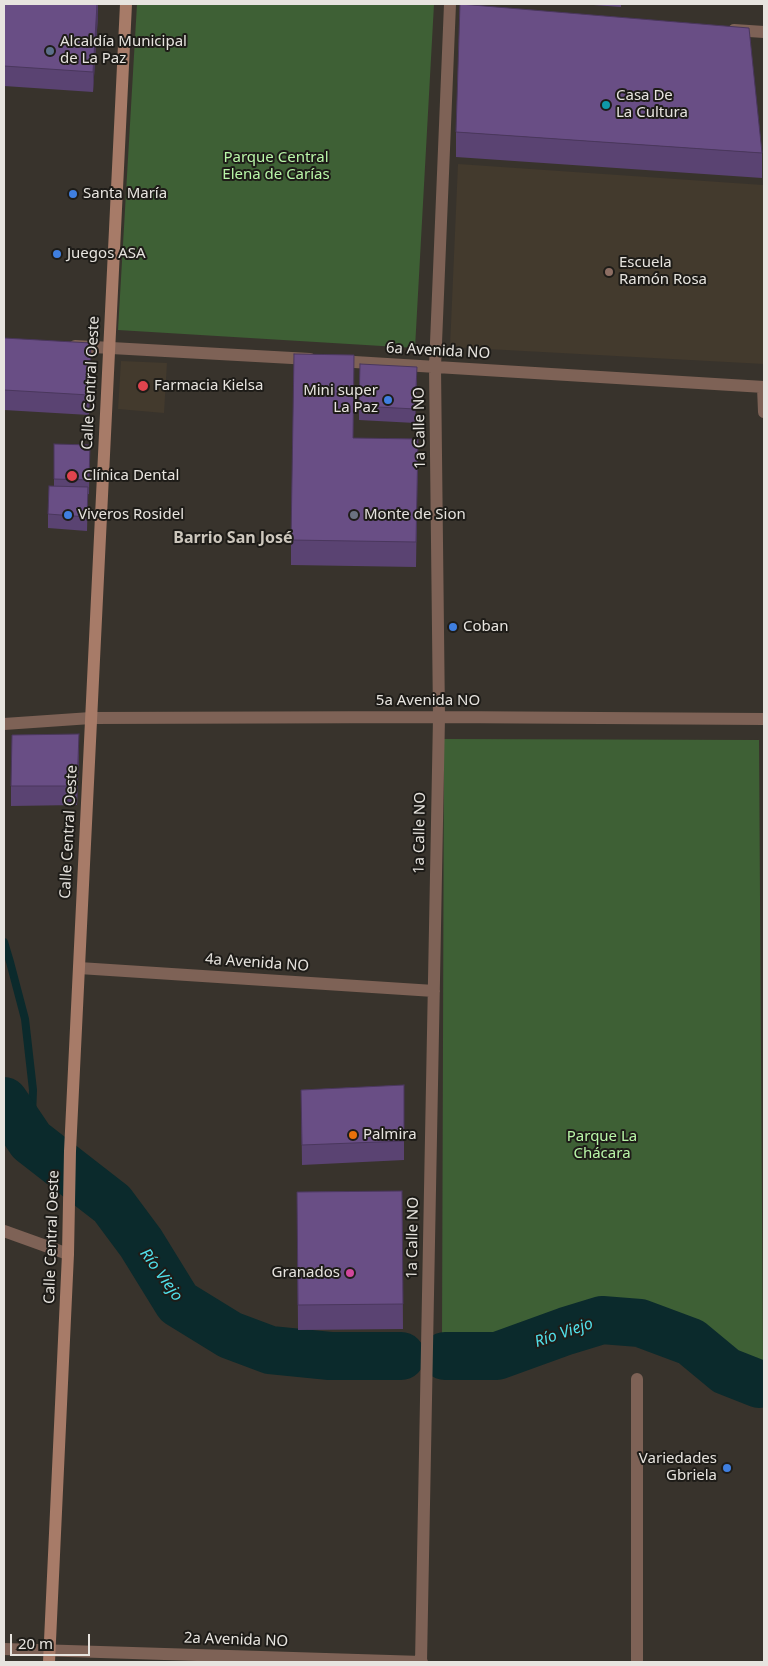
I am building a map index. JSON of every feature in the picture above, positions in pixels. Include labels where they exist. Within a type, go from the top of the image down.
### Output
[{"type":"street","name":"Calle Central Oeste","points":[[49,1656],[68,1254],[70,1151],[126,4]]},
{"type":"street","name":"1a Calle NO","points":[[421,1662],[439,717],[435,367],[451,8]]},
{"type":"street","points":[[725,29],[764,32]]},
{"type":"street","name":"6a Avenida NO","points":[[61,345],[764,387]]},
{"type":"street","points":[[764,387],[764,412]]},
{"type":"street","name":"5a Avenida NO","points":[[4,724],[91,718],[439,717],[764,719]]},
{"type":"street","name":"4a Avenida NO","points":[[79,968],[434,991]]},
{"type":"street","points":[[4,1231],[68,1254]]},
{"type":"street","points":[[637,1379],[637,1662]]},
{"type":"street","name":"2a Avenida NO","points":[[4,1648],[49,1656],[421,1662]]},
{"type":"shaded area","name":"Escuela Ramón Rosa","points":[[458,164],[763,185],[764,364],[450,347]]},
{"type":"shaded area","name":"Farmacia Kielsa","points":[[121,361],[167,363],[164,413],[118,409]]},
{"type":"green space","name":"Parque Central Elena de Carías","points":[[137,4],[434,4],[415,348],[118,330]]},
{"type":"green space","name":"Parque La Chácara","points":[[444,739],[759,740],[763,1367],[687,1322],[620,1304],[570,1307],[496,1339],[442,1339]]},
{"type":"building","name":"Alcaldía Municipal de La Paz","points":[[4,4],[97,4],[93,72],[4,66]]},
{"type":"building","name":"Casa De La Cultura","points":[[460,4],[749,28],[762,153],[456,132]]},
{"type":"building","points":[[4,338],[91,343],[89,395],[4,390]]},
{"type":"building","name":"Monte de Sion","points":[[294,354],[354,355],[353,438],[418,439],[416,542],[291,540]]},
{"type":"building","name":"Mini super La Paz","points":[[360,364],[417,367],[415,409],[359,406]]},
{"type":"building","points":[[54,444],[90,445],[89,480],[54,479]]},
{"type":"building","points":[[49,486],[88,487],[87,517],[48,514]]},
{"type":"building","points":[[79,734],[77,786],[11,786],[12,735]]},
{"type":"building","name":"Palmira","points":[[404,1085],[404,1141],[302,1145],[301,1090]]},
{"type":"building","name":"Granados","points":[[402,1191],[403,1304],[298,1305],[297,1192]]},
{"type":"waterway","points":[[4,942],[25,1019],[33,1090],[31,1141]]},
{"type":"waterway","name":"Río Viejo","points":[[4,1101],[31,1141],[112,1204],[141,1243],[178,1303],[230,1335],[270,1350],[330,1356],[401,1356]]},
{"type":"waterway","name":"Río Viejo","points":[[445,1356],[497,1356],[602,1320],[640,1323],[691,1342],[726,1371],[759,1384]]},
{"type":"place","name":"Alcaldía Municipal de La Paz","points":[[50,51]]},
{"type":"place","name":"Casa De La Cultura","points":[[606,105]]},
{"type":"place","name":"Santa María","points":[[73,194]]},
{"type":"place","name":"Juegos ASA","points":[[57,254]]},
{"type":"place","name":"Escuela Ramón Rosa","points":[[609,272]]},
{"type":"place","name":"Farmacia Kielsa","points":[[143,386]]},
{"type":"place","name":"Mini super La Paz","points":[[388,400]]},
{"type":"place","name":"Clínica Dental","points":[[72,476]]},
{"type":"place","name":"Viveros Rosidel","points":[[68,515]]},
{"type":"place","name":"Monte de Sion","points":[[354,515]]},
{"type":"place","name":"Coban","points":[[453,627]]},
{"type":"place","name":"Palmira","points":[[353,1135]]},
{"type":"place","name":"Granados","points":[[350,1273]]},
{"type":"place","name":"Variedades Gbriela","points":[[727,1468]]},
{"type":"district","name":"Barrio San José","points":[[233,538]]}]
